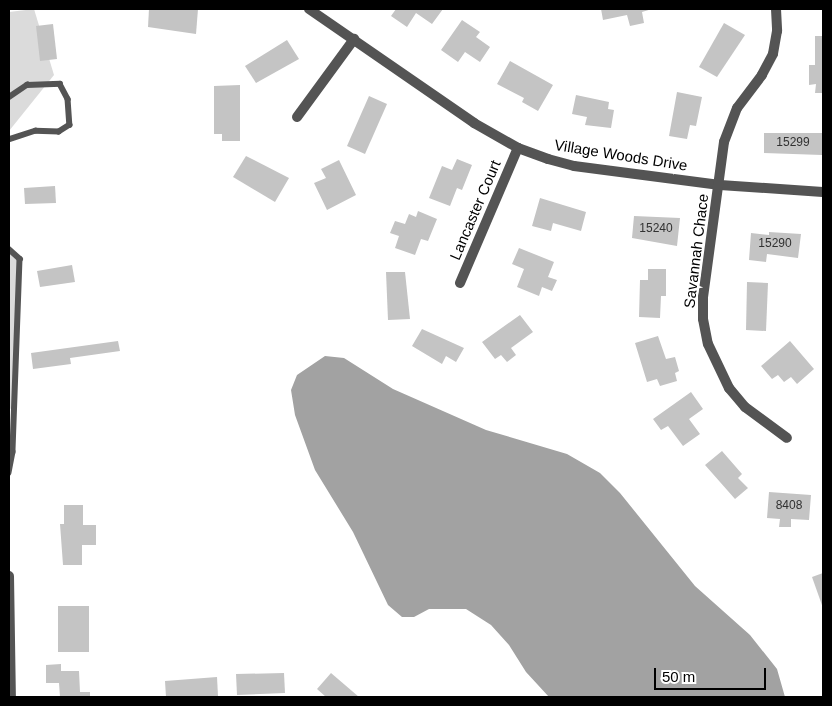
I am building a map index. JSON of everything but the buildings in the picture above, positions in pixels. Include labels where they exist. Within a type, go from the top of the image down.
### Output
[{"type":"street","name":"Village Woods Drive","points":[[309,9],[354,38],[474,123],[518,148],[574,166],[720,185],[823,192]]},
{"type":"street","name":"Savannah Chace","points":[[776,9],[777,31],[772,54],[728,126],[703,297],[708,344],[729,388],[746,407],[787,438]]},
{"type":"street","points":[[297,117],[354,38]]},
{"type":"street","name":"Lancaster Court","points":[[460,283],[518,148]]},
{"type":"street","points":[[9,576],[11,697]]},
{"type":"lane","points":[[9,96],[28,85],[60,84],[68,99],[70,125],[59,132],[36,131],[9,140]]},
{"type":"lane","points":[[9,249],[20,259],[20,268],[14,452],[9,473]]},
{"type":"shaded area","points":[[34,9],[54,75],[9,131],[9,12]]},
{"type":"shaded area","points":[[9,253],[17,260],[13,410],[9,408]]},
{"type":"shaded area","points":[[325,356],[344,358],[393,389],[486,430],[567,454],[600,473],[620,493],[695,586],[750,635],[777,669],[785,697],[549,697],[526,672],[509,645],[491,625],[466,609],[429,609],[414,617],[402,617],[388,605],[353,532],[315,470],[295,415],[291,390],[297,375]]}]
